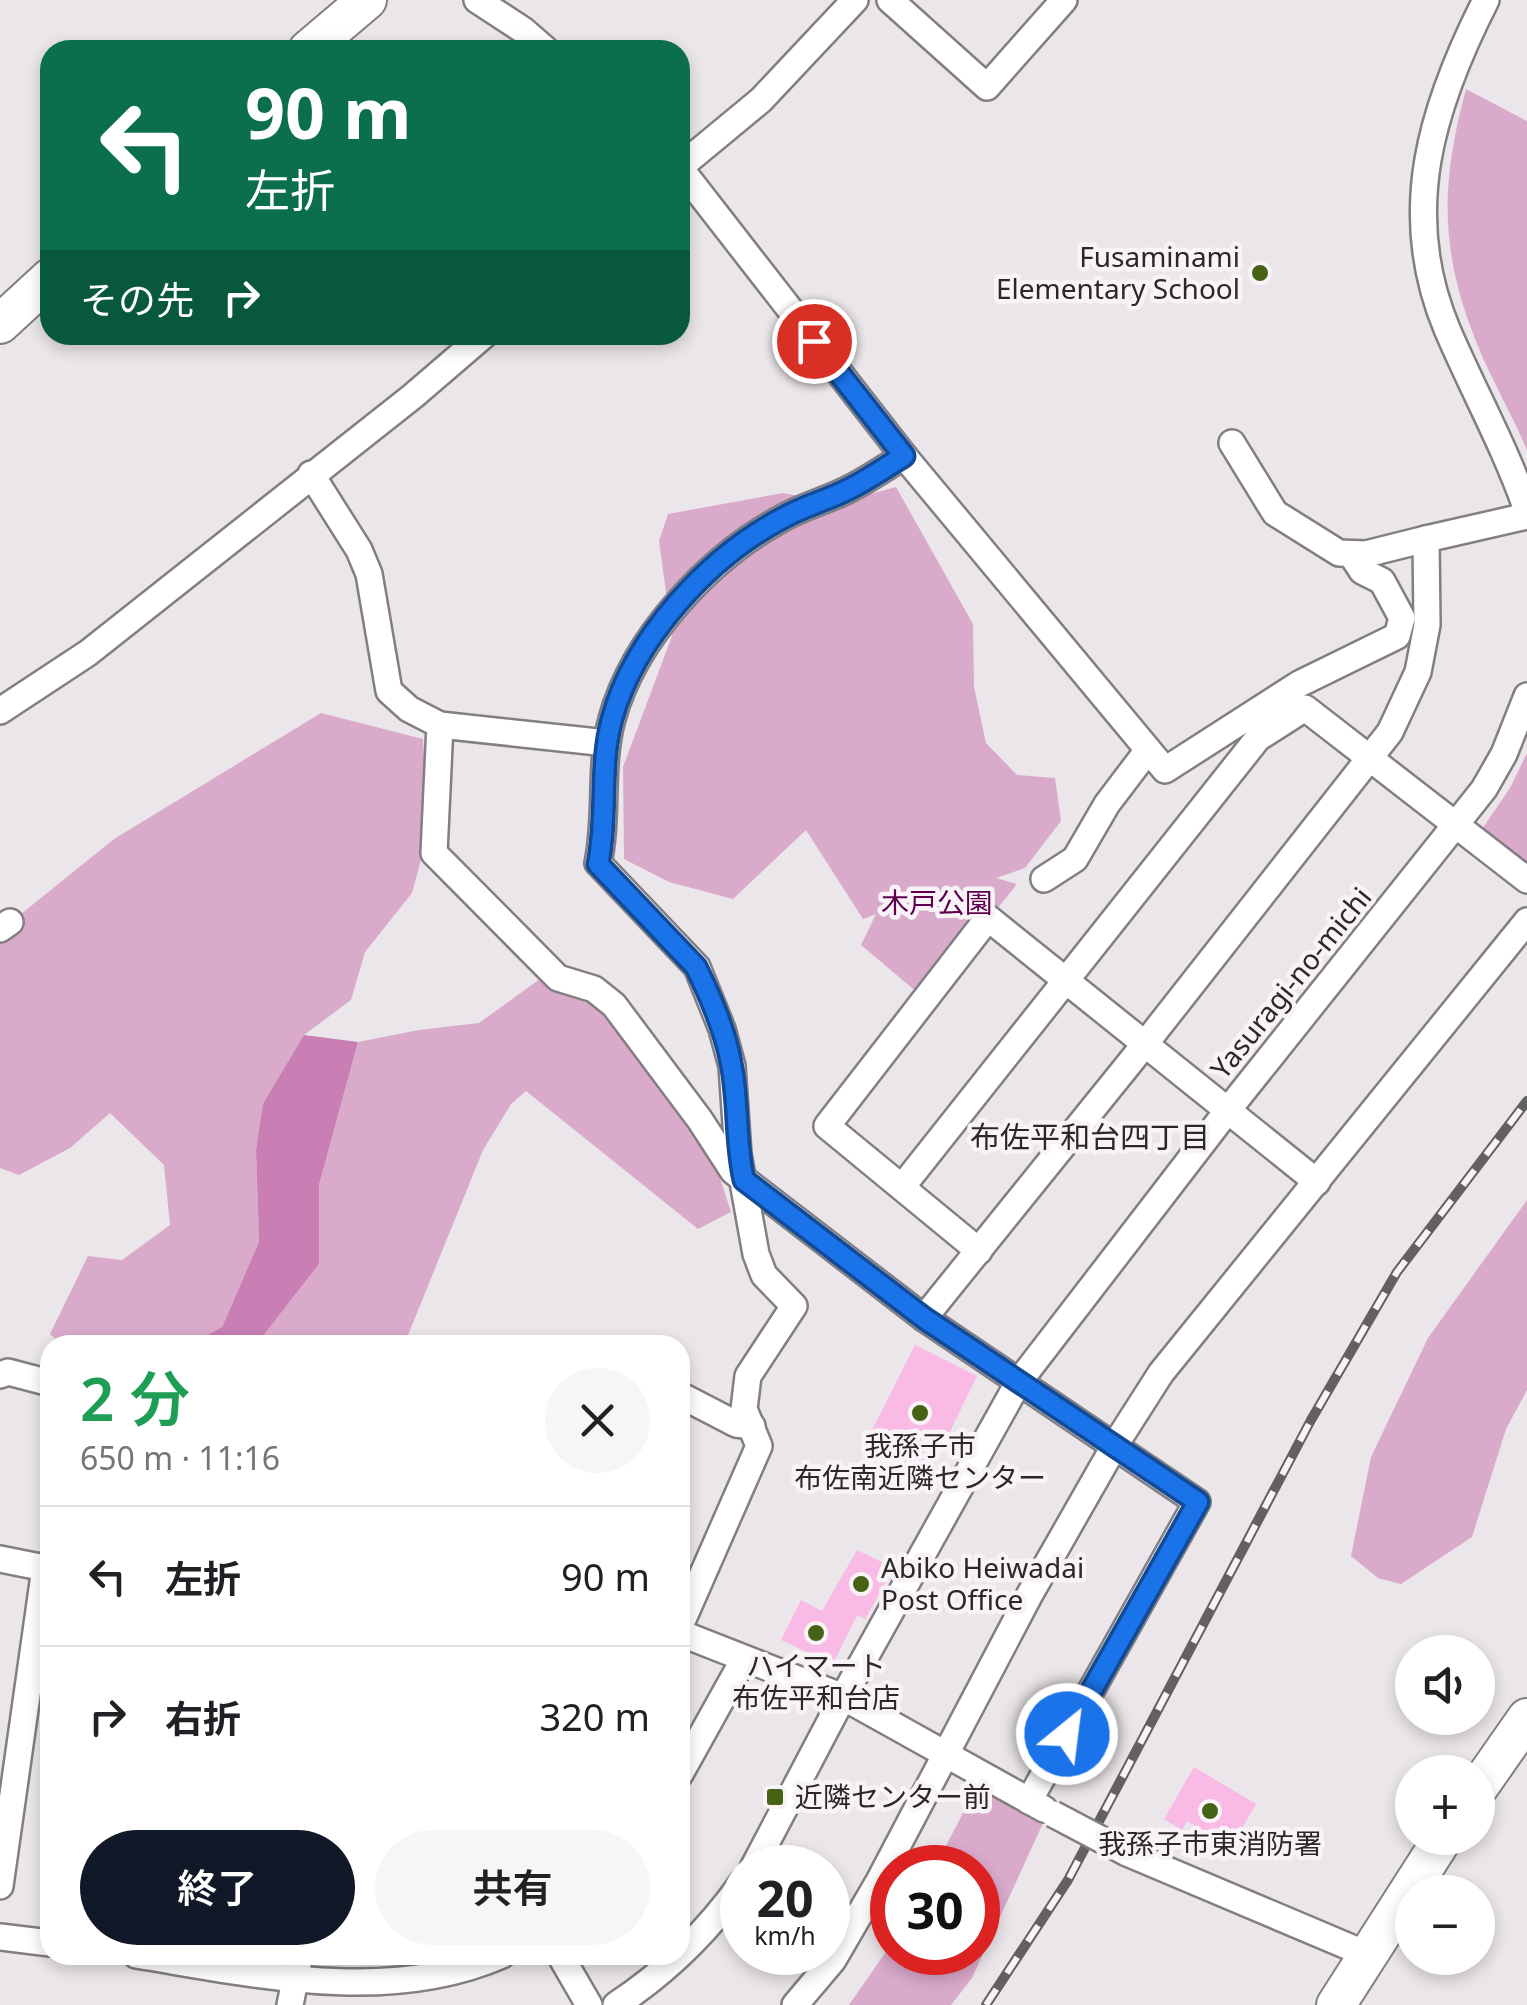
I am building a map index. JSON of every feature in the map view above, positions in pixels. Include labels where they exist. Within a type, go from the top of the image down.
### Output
[{"type":"highway","points":[[320,40],[367,0]]},
{"type":"highway","points":[[0,324],[40,287]]},
{"type":"highway","points":[[1495,1764],[1527,1718]]},
{"type":"highway","points":[[1336,2005],[1432,1855]]},
{"type":"street","points":[[477,0],[534,40]]},
{"type":"street","points":[[690,160],[761,100],[855,0]]},
{"type":"street","points":[[890,0],[987,87],[1064,0]]},
{"type":"street","points":[[1232,443],[1275,513],[1339,553],[1352,554],[1426,539],[1527,513],[1509,459],[1445,325],[1429,264],[1422,206],[1434,122],[1462,46],[1486,0]]},
{"type":"street","points":[[690,181],[904,456],[1165,770],[1299,684],[1397,636],[1402,618],[1382,581],[1362,572],[1352,554]]},
{"type":"street","points":[[0,711],[88,654],[472,345]]},
{"type":"street","points":[[690,1606],[759,1446],[744,1409],[748,1376],[794,1306],[764,1276],[756,1254],[738,1154],[732,1066],[702,977],[598,864],[607,743],[630,673],[670,611],[727,554],[781,518],[850,489],[904,456]]},
{"type":"street","points":[[311,474],[359,550],[369,574],[389,691],[408,709],[440,725],[607,743]]},
{"type":"street","points":[[924,1318],[1145,1044],[1397,719],[1418,672],[1427,625],[1426,539]]},
{"type":"street","name":"Yasuragi-no-michi","points":[[764,1845],[1018,1383],[1228,1110],[1454,827],[1504,754],[1527,696]]},
{"type":"street","points":[[902,1188],[1258,738],[1305,708],[1527,880]]},
{"type":"street","points":[[440,725],[434,853],[558,978],[594,989],[614,1004],[733,1171],[924,1318],[1198,1502],[1030,1801]]},
{"type":"street","points":[[1044,880],[1076,859],[1107,804],[1148,750]]},
{"type":"street","points":[[980,1250],[827,1126],[988,918],[1317,1182]]},
{"type":"street","points":[[795,2005],[832,1960],[879,1881],[944,1754],[1115,1445],[1161,1373],[1527,921]]},
{"type":"street","points":[[0,1375],[8,1372],[40,1380]]},
{"type":"street","points":[[690,1400],[736,1424],[752,1426]]},
{"type":"street","points":[[0,1559],[40,1565]]},
{"type":"street","points":[[0,1886],[40,1619]]},
{"type":"street","points":[[690,1634],[843,1697],[1127,1853],[1366,1954]]},
{"type":"street","points":[[690,1748],[744,1658]]},
{"type":"street","points":[[690,1946],[720,1910]]},
{"type":"street","points":[[0,1937],[40,1942]]},
{"type":"street","points":[[224,1965],[295,1980],[402,1968],[456,1972],[475,1965]]},
{"type":"street","points":[[566,1965],[589,2005]]},
{"type":"street","points":[[616,2005],[670,1965]]},
{"type":"green space","points":[[1466,89],[1527,121],[1527,450],[1478,346],[1454,269],[1449,239],[1449,181]]},
{"type":"green space","name":"木戸公園","points":[[896,487],[973,624],[974,687],[986,743],[1017,775],[1055,778],[1061,821],[1025,868],[996,878],[1017,884],[925,999],[861,945],[876,914],[863,919],[806,830],[733,899],[669,882],[624,859],[623,767],[672,636],[659,541],[668,514],[783,493],[838,503]]},
{"type":"green space","points":[[321,713],[423,739],[428,834],[412,893],[365,952],[351,1000],[304,1035],[256,1151],[259,1242],[222,1327],[207,1335],[50,1334],[88,1256],[122,1260],[170,1225],[164,1165],[110,1113],[70,1148],[19,1175],[0,1168],[0,931],[114,839]]},
{"type":"green space","points":[[1527,753],[1527,871],[1478,835],[1510,788]]},
{"type":"green space","points":[[540,979],[619,999],[688,1081],[731,1212],[698,1229],[526,1091],[511,1104],[483,1150],[408,1335],[264,1335],[319,1264],[319,1185],[358,1042],[479,1023]]},
{"type":"green space","points":[[1527,1200],[1527,1390],[1506,1429],[1472,1537],[1401,1584],[1378,1578],[1351,1556],[1371,1457],[1428,1338]]},
{"type":"green space","points":[[979,1782],[1044,1821],[1000,1917],[1000,1845],[946,1845]]},
{"type":"green space","points":[[870,1975],[973,1975],[951,2005],[849,2005]]},
{"type":"shaded area","points":[[304,1035],[358,1042],[319,1185],[319,1264],[264,1335],[207,1335],[222,1327],[259,1242],[256,1151],[263,1104]]},
{"type":"building","name":"我孫子市 布佐南近隣センター","points":[[915,1345],[977,1376],[926,1481],[862,1450]]},
{"type":"building","points":[[857,1550],[894,1568],[865,1619],[857,1615],[833,1664],[781,1640],[801,1600],[822,1611]]},
{"type":"building","name":"我孫子市東消防署","points":[[1194,1767],[1256,1804],[1231,1848],[1187,1821],[1182,1830],[1164,1819]]},
{"type":"railway","points":[[986,2005],[1068,1880],[1311,1420],[1397,1272],[1527,1101]]},
{"type":"place","name":"Fusaminami Elementary School","points":[[1260,273]]},
{"type":"place","name":"我孫子市 布佐南近隣センター","points":[[920,1413]]},
{"type":"place","name":"Abiko Heiwadai Post Office","points":[[861,1584]]},
{"type":"place","name":"ハイマート 布佐平和台店","points":[[816,1633]]},
{"type":"place","name":"近隣センター前","points":[[775,1797]]},
{"type":"place","name":"我孫子市東消防署","points":[[1210,1811]]},
{"type":"district","name":"布佐平和台四丁目","points":[[1090,1138]]},
{"type":"route","points":[[814,341],[904,456],[850,489],[781,518],[727,554],[670,611],[630,673],[613,716],[607,743],[598,864],[696,967],[706,988],[732,1066],[738,1154],[744,1180],[924,1318],[1198,1502],[1067,1734]]}]
